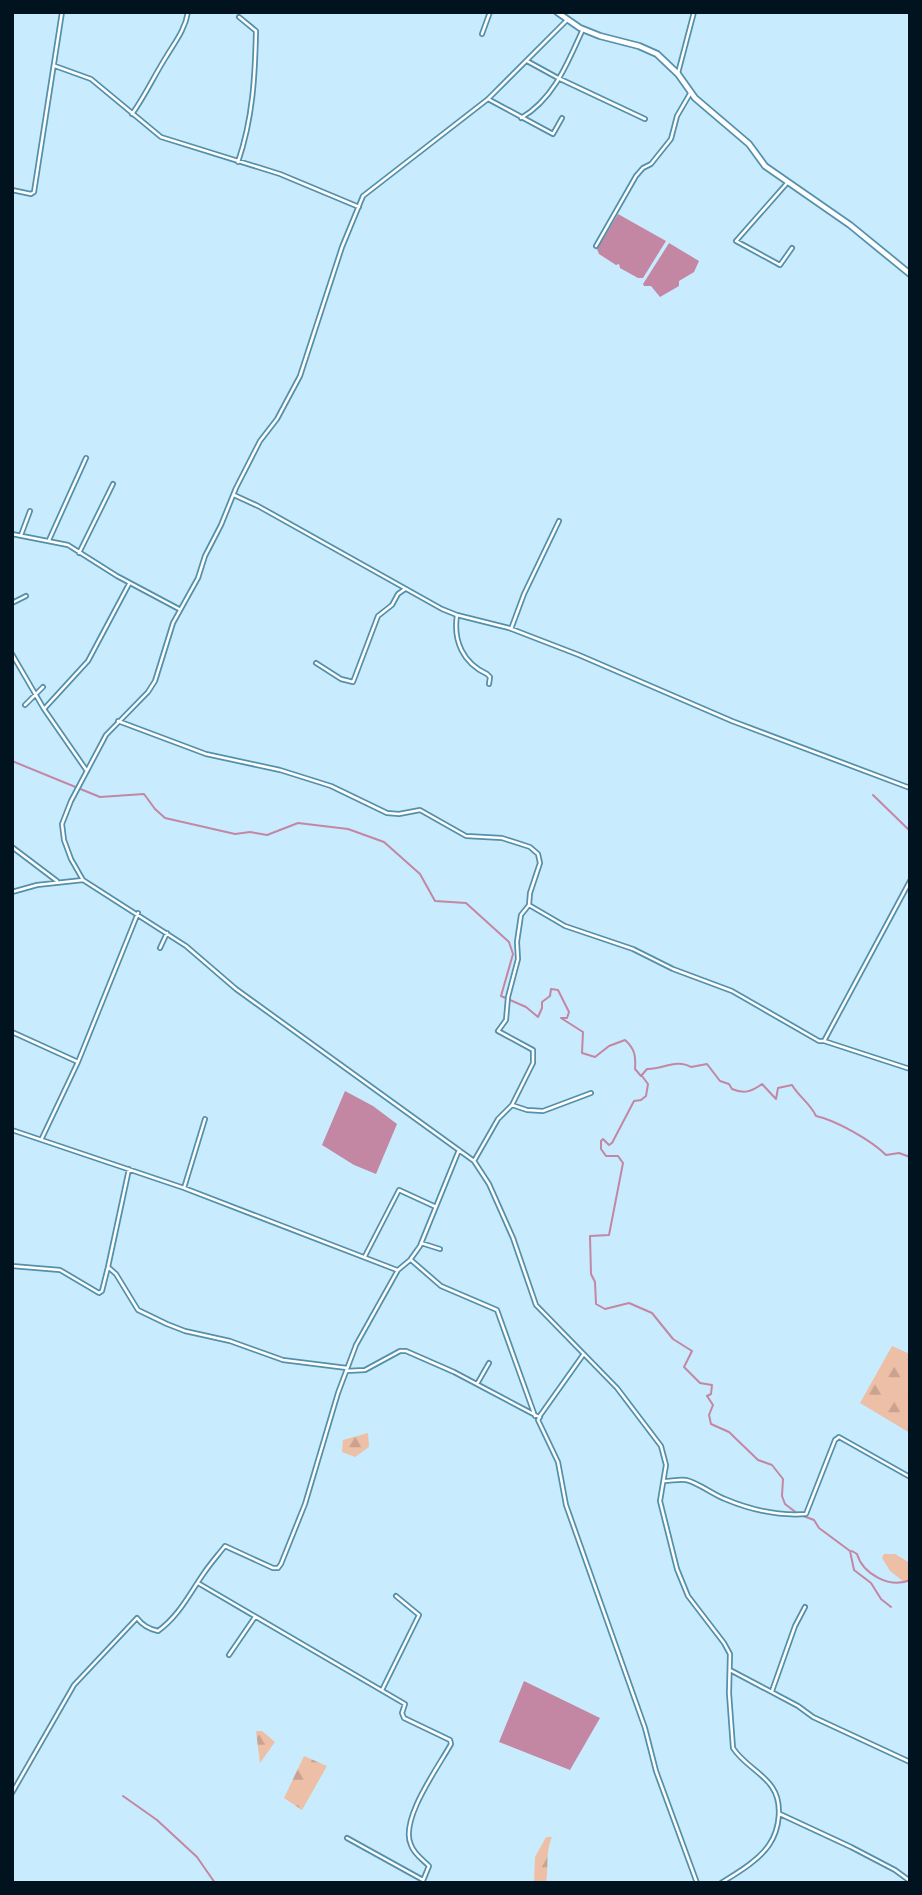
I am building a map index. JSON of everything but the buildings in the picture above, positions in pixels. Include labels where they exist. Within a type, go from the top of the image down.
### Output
[{"type":"street","points":[[12,190],[32,194],[34,192],[62,12]]},
{"type":"street","points":[[132,114],[183,31],[188,12]]},
{"type":"street","points":[[482,34],[490,12]]},
{"type":"street","points":[[557,12],[583,29],[657,54],[678,74],[695,98],[749,144],[765,166],[849,225],[910,274]]},
{"type":"street","points":[[678,74],[694,12]]},
{"type":"street","points":[[238,162],[246,139],[255,89],[256,31],[239,17]]},
{"type":"street","points":[[568,19],[488,99],[363,196],[342,247],[300,376],[277,419],[260,441],[233,495],[198,578],[179,609],[155,681],[99,746],[62,824],[71,859],[83,880],[186,946],[236,989],[474,1161],[489,1184],[513,1238],[536,1305],[617,1388],[661,1446],[666,1465],[660,1501],[677,1569],[688,1596],[730,1654],[729,1693],[733,1748],[771,1785],[780,1807],[769,1846],[743,1869],[721,1883]]},
{"type":"street","points":[[521,118],[542,104],[583,29]]},
{"type":"street","points":[[527,61],[645,119]]},
{"type":"street","points":[[55,66],[91,79],[160,137],[304,183],[359,207]]},
{"type":"street","points":[[596,246],[636,176],[651,164],[671,139],[677,116],[691,92]]},
{"type":"street","points":[[488,99],[553,134],[562,118]]},
{"type":"street","points":[[788,182],[736,241],[779,265],[792,248]]},
{"type":"street","points":[[49,540],[86,458]]},
{"type":"street","points":[[79,553],[113,484]]},
{"type":"street","points":[[233,495],[258,506],[405,589],[457,615],[511,629],[579,655],[732,721],[910,788]]},
{"type":"street","points":[[21,535],[30,511]]},
{"type":"street","points":[[511,629],[524,594],[559,521]]},
{"type":"street","points":[[12,534],[68,545],[129,584],[179,609]]},
{"type":"street","points":[[44,709],[88,661],[129,584]]},
{"type":"street","points":[[316,663],[341,680],[353,682],[378,616],[405,589]]},
{"type":"street","points":[[12,603],[26,596]]},
{"type":"street","points":[[457,615],[455,632],[464,659],[487,674],[489,684]]},
{"type":"street","points":[[12,654],[44,709],[87,771]]},
{"type":"street","points":[[26,705],[44,687]]},
{"type":"street","points":[[118,721],[206,754],[280,770],[331,786],[387,813],[420,810],[466,836],[502,838],[530,847],[538,854],[540,863],[529,905],[521,915],[517,942],[518,960],[508,997],[506,1020],[498,1031],[532,1049],[535,1054],[512,1105],[498,1119],[474,1161]]},
{"type":"street","points":[[12,847],[59,882]]},
{"type":"street","points":[[12,892],[37,885],[83,880]]},
{"type":"street","points":[[824,1041],[910,881]]},
{"type":"street","points":[[529,905],[565,926],[633,950],[673,969],[732,991],[819,1041],[910,1069]]},
{"type":"street","points":[[41,1140],[78,1062],[138,913]]},
{"type":"street","points":[[160,948],[167,933]]},
{"type":"street","points":[[12,1032],[78,1062]]},
{"type":"street","points":[[512,1105],[527,1110],[544,1111],[591,1093]]},
{"type":"street","points":[[184,1188],[205,1119]]},
{"type":"street","points":[[12,1130],[184,1188],[398,1270]]},
{"type":"street","points":[[12,1793],[65,1699],[83,1673],[137,1618],[152,1629],[158,1630],[164,1626],[225,1546],[273,1568],[278,1568],[281,1564],[305,1504],[346,1370],[369,1318],[398,1270],[421,1243],[460,1149]]},
{"type":"street","points":[[12,1266],[60,1270],[99,1293],[102,1291],[130,1169]]},
{"type":"street","points":[[365,1256],[400,1190],[436,1207]]},
{"type":"street","points":[[421,1243],[440,1249]]},
{"type":"street","points":[[410,1259],[441,1286],[497,1310],[535,1416]]},
{"type":"street","points":[[108,1267],[138,1310],[167,1325],[230,1341],[283,1360],[346,1370],[365,1370],[400,1351],[406,1351],[541,1417]]},
{"type":"street","points":[[584,1355],[538,1420],[558,1462],[566,1505],[645,1728],[656,1771],[698,1883]]},
{"type":"street","points":[[478,1384],[489,1363]]},
{"type":"street","points":[[664,1481],[692,1482],[726,1500],[753,1508],[785,1515],[806,1514],[835,1440],[839,1437],[910,1477]]},
{"type":"street","points":[[198,1583],[405,1704],[402,1713],[404,1718],[450,1740],[451,1744],[411,1816],[409,1843],[429,1866],[422,1881],[347,1838]]},
{"type":"street","points":[[382,1690],[419,1615],[396,1596]]},
{"type":"street","points":[[771,1692],[794,1626],[805,1607]]},
{"type":"street","points":[[229,1655],[255,1617]]},
{"type":"street","points":[[730,1670],[798,1706],[813,1717],[910,1762]]},
{"type":"street","points":[[779,1814],[851,1846],[910,1881]]},
{"type":"street","points":[[901,1883],[904,1878]]},
{"type":"green space","points":[[892,1346],[910,1354],[910,1433],[860,1403]]},
{"type":"green space","points":[[368,1433],[369,1447],[355,1457],[342,1452],[343,1440]]},
{"type":"green space","points":[[884,1554],[895,1554],[910,1563],[910,1579],[904,1582],[890,1571],[882,1558]]},
{"type":"green space","points":[[256,1731],[262,1731],[275,1742],[260,1763]]},
{"type":"green space","points":[[304,1756],[327,1766],[302,1810],[284,1798]]},
{"type":"green space","points":[[546,1837],[552,1837],[546,1883],[534,1883],[535,1857]]},
{"type":"shaded area","points":[[618,214],[666,241],[643,278],[620,268],[619,264],[616,265],[599,254],[597,249]]},
{"type":"shaded area","points":[[669,243],[699,261],[694,272],[679,281],[679,286],[660,297],[651,286],[643,284]]},
{"type":"shaded area","points":[[345,1091],[373,1106],[397,1124],[376,1174],[354,1165],[322,1145]]},
{"type":"shaded area","points":[[524,1681],[600,1718],[570,1770],[499,1742]]},
{"type":"waterway","points":[[12,761],[100,797],[144,794],[165,818],[235,834],[250,832],[267,835],[298,823],[348,829],[384,842],[420,874],[435,901],[466,903],[509,942],[513,954],[501,996],[526,1007],[538,1017],[542,1002],[550,996],[551,989],[558,990],[569,1012],[567,1018],[561,1018],[583,1032],[582,1053],[595,1057],[609,1046],[625,1040],[633,1050],[635,1069],[641,1076],[647,1069],[674,1064],[691,1067],[707,1064],[720,1081],[729,1084],[736,1091],[747,1091],[762,1084],[776,1099],[778,1088],[792,1085],[816,1116],[852,1131],[886,1155],[899,1153],[910,1157]]},
{"type":"waterway","points":[[873,795],[910,831]]},
{"type":"waterway","points":[[642,1076],[648,1084],[646,1096],[634,1101],[612,1143],[609,1145],[603,1139],[601,1141],[601,1149],[606,1156],[618,1156],[623,1163],[609,1235],[590,1236],[591,1274],[595,1282],[596,1304],[605,1309],[629,1303],[652,1313],[673,1339],[692,1351],[684,1367],[700,1383],[712,1385],[711,1394],[707,1396],[713,1405],[709,1415],[711,1424],[729,1432],[758,1460],[772,1465],[783,1479],[782,1496],[785,1504],[798,1514],[814,1520],[819,1528],[850,1551],[854,1570],[871,1583],[881,1599],[891,1607]]},
{"type":"waterway","points":[[852,1551],[857,1554],[865,1568],[878,1578],[894,1583],[910,1580]]},
{"type":"waterway","points":[[123,1796],[157,1820],[197,1857],[215,1883]]}]
